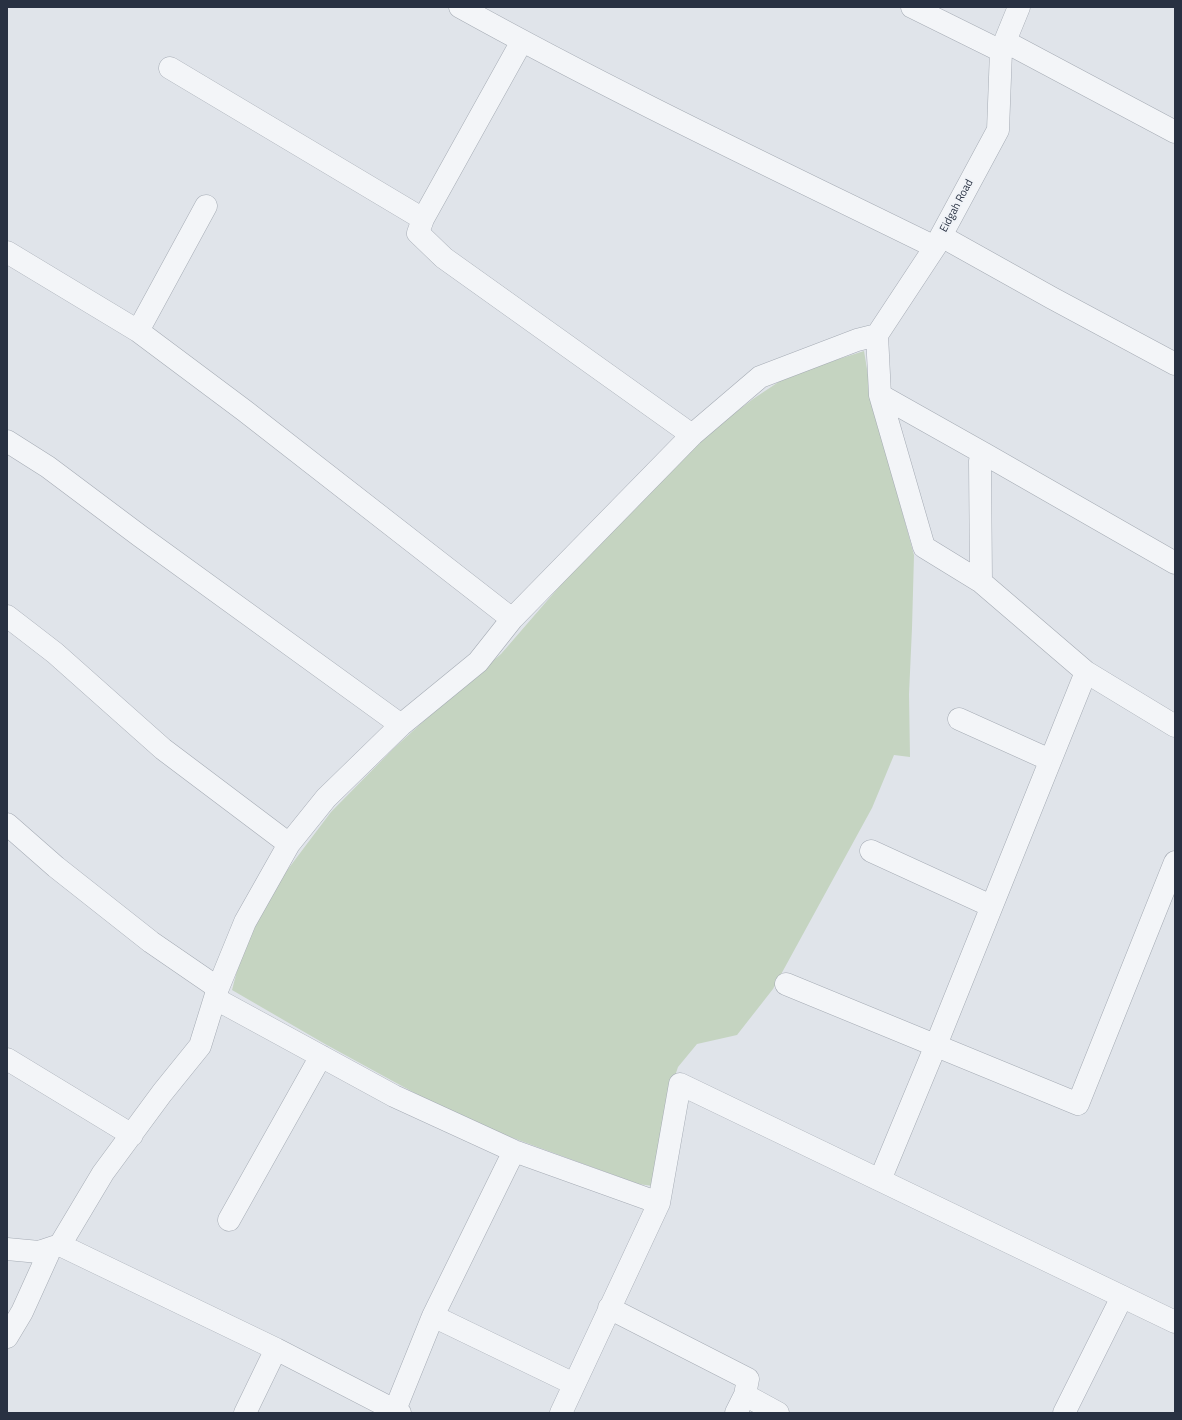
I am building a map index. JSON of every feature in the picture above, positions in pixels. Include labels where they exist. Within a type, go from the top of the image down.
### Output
[{"type":"street","points":[[460,7],[522,42],[667,115],[938,242],[1052,298],[1175,364]]},
{"type":"street","points":[[912,7],[1004,46],[1175,132]]},
{"type":"street","name":"Eidgah Road","points":[[877,335],[938,242],[998,130],[1004,46],[1019,7]]},
{"type":"street","points":[[522,42],[423,219],[418,234],[444,258],[692,435]]},
{"type":"street","points":[[170,68],[423,219]]},
{"type":"street","points":[[138,331],[206,206]]},
{"type":"street","points":[[7,252],[138,331],[245,411],[512,619]]},
{"type":"street","points":[[7,1337],[22,1312],[55,1246],[103,1173],[162,1093],[200,1046],[217,993],[245,922],[290,844],[326,798],[400,725],[478,662],[512,619],[692,435],[760,377],[857,340],[877,335],[880,395],[924,548],[981,582],[1086,672],[1175,726]]},
{"type":"street","points":[[880,395],[1175,563]]},
{"type":"street","points":[[7,441],[48,467],[140,536],[400,725]]},
{"type":"street","points":[[981,582],[980,461],[984,453]]},
{"type":"street","points":[[7,616],[55,653],[163,749],[290,844]]},
{"type":"street","points":[[880,1180],[1086,672]]},
{"type":"street","points":[[960,719],[1050,760]]},
{"type":"street","points":[[7,824],[56,867],[217,993],[321,1056],[394,1096],[514,1151],[659,1203]]},
{"type":"street","points":[[870,851],[991,906]]},
{"type":"street","points":[[786,984],[1078,1104],[1175,862]]},
{"type":"street","points":[[229,1220],[321,1056]]},
{"type":"street","points":[[7,1058],[132,1135]]},
{"type":"street","points":[[561,1413],[659,1203],[680,1084],[1175,1322]]},
{"type":"street","points":[[7,1249],[40,1252],[55,1246],[276,1350],[398,1412],[433,1316],[514,1151]]},
{"type":"street","points":[[1064,1413],[1122,1297]]},
{"type":"street","points":[[609,1308],[748,1379],[741,1404],[778,1413]]},
{"type":"street","points":[[433,1316],[574,1384]]},
{"type":"street","points":[[245,1413],[276,1350]]},
{"type":"green space","points":[[864,351],[873,405],[914,555],[909,694],[910,757],[894,755],[872,808],[773,989],[737,1035],[697,1044],[678,1067],[666,1103],[653,1186],[638,1184],[464,1120],[325,1044],[232,990],[244,944],[276,885],[331,812],[393,749],[458,690],[501,654],[598,542],[703,437],[753,399],[789,375]]}]
